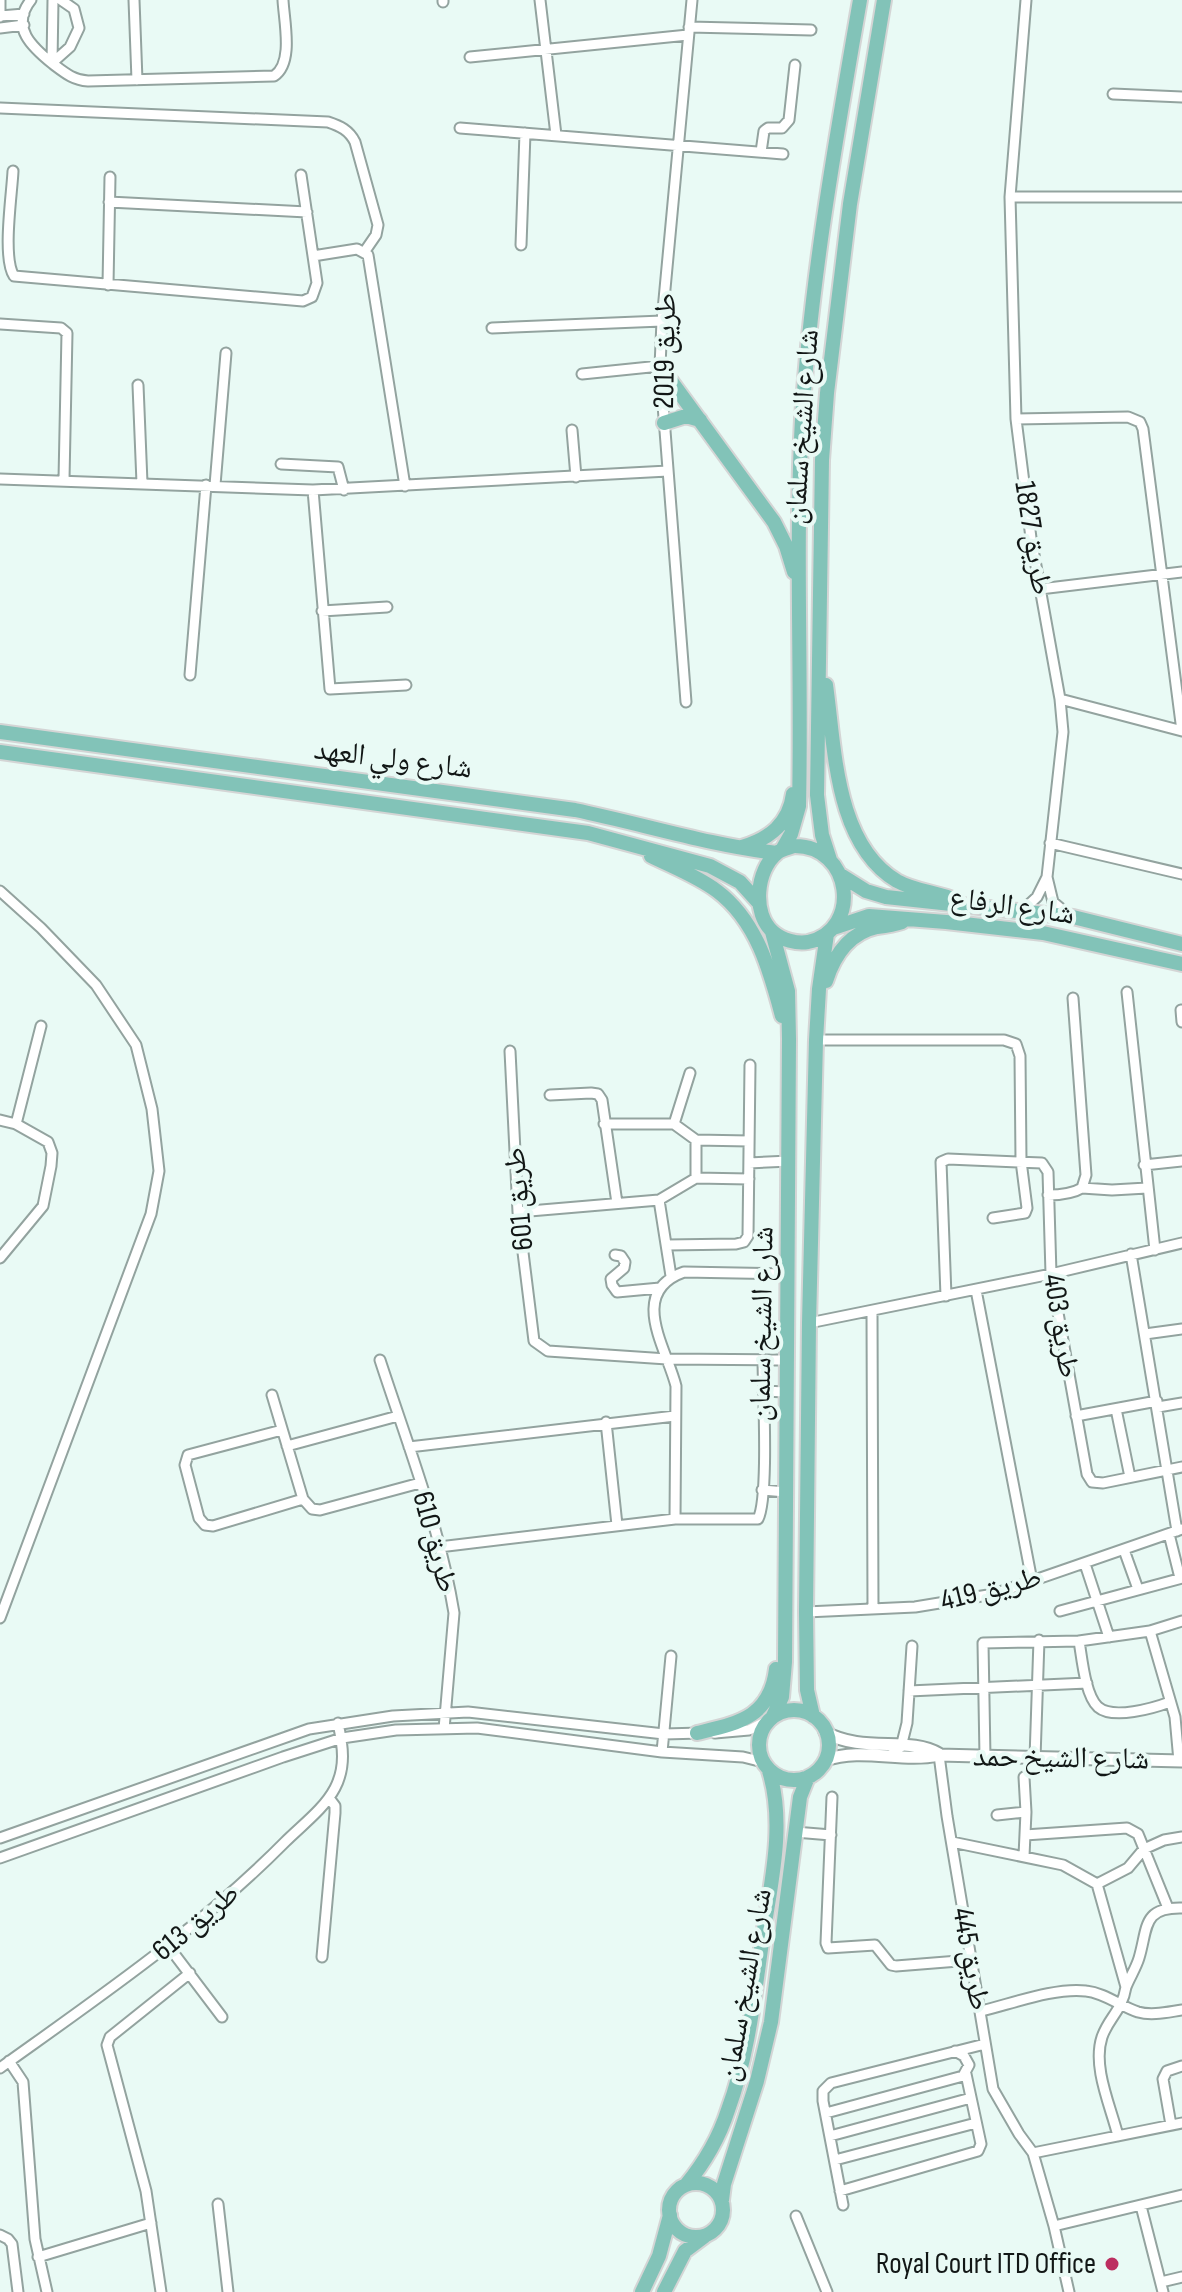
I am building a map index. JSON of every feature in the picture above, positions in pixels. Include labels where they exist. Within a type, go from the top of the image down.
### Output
[{"type":"main road","name":"شارع الشيخ سلمان","points":[[779,852],[791,834],[797,816],[800,755],[800,460],[810,329],[826,199],[860,0]]},
{"type":"main road","name":"شارع الشيخ سلمان","points":[[830,860],[818,808],[822,460],[850,204],[884,0]]},
{"type":"main road","points":[[660,366],[774,522],[786,546],[799,590]]},
{"type":"main road","points":[[664,423],[686,416],[700,420]]},
{"type":"main road","points":[[820,639],[841,796],[859,838],[878,865],[899,882],[969,905]]},
{"type":"main road","name":"شارع ولي العهد","points":[[0,732],[575,810],[723,846],[779,852]]},
{"type":"main road","name":"شارع ولي العهد","points":[[0,752],[588,833],[710,866],[740,882],[759,903]]},
{"type":"main road","points":[[723,846],[741,847],[758,842],[773,833],[785,820],[792,804],[800,755]]},
{"type":"main road","points":[[626,842],[698,878],[732,905],[765,957],[774,979],[789,1039]]},
{"type":"main road","points":[[801,846],[830,860],[842,876],[843,901],[831,931],[802,943],[786,940],[772,932],[759,903],[761,879],[767,865],[779,852],[801,846]]},
{"type":"main road","name":"شارع الرفاع","points":[[842,876],[866,891],[886,897],[1073,917],[1182,944]]},
{"type":"main road","name":"شارع الرفاع","points":[[831,931],[869,916],[946,922],[1043,933],[1182,964]]},
{"type":"main road","points":[[818,1004],[831,966],[850,940],[875,928],[907,921]]},
{"type":"main road","name":"شارع الشيخ سلمان","points":[[813,1716],[807,1690],[806,1612],[809,1323],[818,1004],[831,931]]},
{"type":"main road","name":"شارع الشيخ سلمان","points":[[771,1718],[782,1697],[786,1634],[790,1161],[788,991],[772,932]]},
{"type":"main road","points":[[697,1733],[734,1724],[759,1710],[774,1683],[777,1657],[786,1634]]},
{"type":"main road","points":[[799,1710],[813,1716],[828,1741],[825,1760],[815,1774],[808,1777],[788,1780],[777,1777],[766,1766],[760,1739],[771,1718],[799,1710]]},
{"type":"main road","name":"شارع الشيخ سلمان","points":[[686,2185],[708,2156],[728,2113],[750,2027],[777,1830],[775,1789],[766,1766]]},
{"type":"main road","name":"شارع الشيخ سلمان","points":[[722,2200],[771,2022],[800,1797],[808,1777]]},
{"type":"main road","points":[[642,2292],[659,2256],[673,2196],[686,2185],[707,2185],[722,2200],[723,2216],[716,2228],[685,2251],[664,2292]]},
{"type":"main road","points":[[670,2215],[680,2231],[699,2236],[709,2233]]},
{"type":"street","points":[[0,0],[0,16],[24,14]]},
{"type":"street","points":[[31,0],[24,14],[29,44],[71,77],[82,81],[274,76],[285,64],[283,0]]},
{"type":"street","points":[[52,63],[53,0]]},
{"type":"street","points":[[52,63],[70,47],[79,28],[74,9],[61,0]]},
{"type":"street","points":[[134,0],[137,80]]},
{"type":"street","points":[[540,0],[556,135]]},
{"type":"street","name":"طريق 2019","points":[[686,702],[660,366],[692,0]]},
{"type":"street","name":"طريق 1827","points":[[1026,0],[1010,197],[1016,419],[1031,538],[1060,699],[1063,732],[1047,877]]},
{"type":"street","points":[[0,28],[24,25]]},
{"type":"street","points":[[470,57],[689,31],[811,30]]},
{"type":"street","points":[[761,152],[764,131],[782,128],[789,120],[795,65]]},
{"type":"street","points":[[1113,94],[1182,97]]},
{"type":"street","points":[[0,108],[328,122],[337,125],[348,132],[355,142],[378,225],[376,235],[365,251]]},
{"type":"street","points":[[460,128],[783,154]]},
{"type":"street","points":[[521,245],[525,133]]},
{"type":"street","points":[[13,171],[4,248],[14,276],[303,301],[312,297],[317,288],[301,175]]},
{"type":"street","points":[[108,285],[110,177]]},
{"type":"street","points":[[1010,197],[1182,197]]},
{"type":"street","points":[[109,202],[307,212]]},
{"type":"street","points":[[313,256],[357,249],[365,251],[369,259],[405,486]]},
{"type":"street","points":[[492,328],[662,321]]},
{"type":"street","points":[[0,324],[61,328],[67,333],[64,479]]},
{"type":"street","points":[[190,675],[226,353]]},
{"type":"street","points":[[582,374],[660,366]]},
{"type":"street","points":[[138,385],[142,483]]},
{"type":"street","points":[[1016,419],[1128,417],[1140,422],[1182,731],[1060,699]]},
{"type":"street","points":[[572,430],[576,477]]},
{"type":"street","points":[[281,464],[338,467],[344,490]]},
{"type":"street","points":[[0,479],[344,490],[668,471]]},
{"type":"street","points":[[313,490],[331,691],[406,685]]},
{"type":"street","points":[[1040,589],[1182,572]]},
{"type":"street","points":[[322,611],[387,607]]},
{"type":"street","points":[[1050,843],[1182,874]]},
{"type":"street","points":[[1022,911],[1037,897],[1047,877]]},
{"type":"street","points":[[1047,877],[1053,902],[1073,917]]},
{"type":"street","points":[[0,891],[96,985],[136,1045],[152,1109],[159,1171],[151,1214],[0,1618]]},
{"type":"street","points":[[1127,992],[1155,1250]]},
{"type":"street","points":[[1073,998],[1086,1175],[1082,1188]]},
{"type":"street","points":[[1181,1010],[1182,1022]]},
{"type":"street","points":[[16,1124],[41,1026]]},
{"type":"street","points":[[816,1040],[1004,1040],[1016,1044],[1020,1056],[1025,1213],[993,1218]]},
{"type":"street","name":"طريق 601","points":[[510,1051],[518,1212],[534,1341],[548,1351],[667,1359]]},
{"type":"street","points":[[667,1245],[744,1242],[748,1236],[750,1065]]},
{"type":"street","points":[[674,1124],[690,1073]]},
{"type":"street","points":[[550,1095],[598,1094],[602,1100],[617,1203]]},
{"type":"street","points":[[0,1120],[16,1124],[48,1142],[52,1153],[43,1206],[0,1258]]},
{"type":"street","points":[[604,1124],[674,1124],[696,1140],[749,1141]]},
{"type":"street","points":[[696,1140],[696,1178]]},
{"type":"street","points":[[946,1296],[941,1162],[948,1159],[1021,1161]]},
{"type":"street","points":[[749,1163],[790,1161]]},
{"type":"street","name":"طريق 403","points":[[1021,1161],[1042,1163],[1046,1167],[1051,1274],[1087,1474],[1092,1482],[1103,1483],[1130,1477]]},
{"type":"street","points":[[1144,1165],[1182,1161]]},
{"type":"street","points":[[518,1212],[659,1200],[696,1178],[749,1179]]},
{"type":"street","points":[[1048,1195],[1061,1195],[1082,1188],[1147,1188]]},
{"type":"street","points":[[659,1200],[671,1276]]},
{"type":"street","points":[[809,1323],[1051,1274],[1182,1243]]},
{"type":"street","points":[[1060,1611],[1181,1578],[1158,1404],[1131,1254]]},
{"type":"street","points":[[615,1255],[621,1256],[625,1262],[624,1268],[611,1279],[617,1292],[660,1288]]},
{"type":"street","points":[[675,1519],[676,1386],[659,1344],[655,1325],[656,1295],[671,1276],[684,1272],[788,1274]]},
{"type":"street","points":[[976,1290],[1032,1581]]},
{"type":"street","points":[[872,1311],[873,1609]]},
{"type":"street","points":[[1145,1334],[1182,1329]]},
{"type":"street","points":[[667,1359],[788,1360]]},
{"type":"street","points":[[439,1547],[675,1519],[758,1519],[761,1515],[762,1490],[763,1359]]},
{"type":"street","name":"طريق 610","points":[[380,1360],[439,1547],[454,1613],[444,1729]]},
{"type":"street","points":[[763,1391],[786,1392]]},
{"type":"street","points":[[272,1395],[303,1499],[312,1509],[320,1510],[420,1483]]},
{"type":"street","points":[[1076,1416],[1182,1403]]},
{"type":"street","points":[[1116,1409],[1130,1477],[1182,1467]]},
{"type":"street","points":[[287,1446],[398,1416]]},
{"type":"street","points":[[409,1447],[675,1416]]},
{"type":"street","points":[[606,1422],[617,1525]]},
{"type":"street","points":[[282,1430],[188,1455],[184,1459],[199,1518],[205,1525],[213,1526],[303,1499]]},
{"type":"street","points":[[762,1490],[786,1492]]},
{"type":"street","name":"طريق 419","points":[[806,1612],[960,1601],[994,1594],[1176,1531]]},
{"type":"street","points":[[1124,1550],[1138,1589]]},
{"type":"street","points":[[1085,1564],[1109,1637]]},
{"type":"street","points":[[985,1757],[983,1643],[1079,1641],[1150,1631],[1182,1621]]},
{"type":"street","points":[[1150,1631],[1170,1702],[1178,1717],[1181,1761]]},
{"type":"street","points":[[1035,1758],[1039,1640]]},
{"type":"street","points":[[1079,1641],[1087,1683],[1100,1709],[1147,1711],[1170,1702]]},
{"type":"street","points":[[889,1756],[901,1747],[907,1723],[912,1646]]},
{"type":"street","points":[[662,1752],[671,1656]]},
{"type":"street","points":[[909,1691],[1087,1683]]},
{"type":"street","points":[[0,1838],[309,1729],[338,1723],[481,1713],[664,1734],[730,1733],[749,1730],[771,1718]]},
{"type":"street","name":"طريق 613","points":[[0,2068],[169,1947],[253,1874],[329,1798],[341,1773],[342,1738],[338,1723]]},
{"type":"street","points":[[0,1858],[342,1738],[396,1730],[477,1728],[662,1752],[743,1757],[766,1766]]},
{"type":"street","name":"شارع الشيخ حمد","points":[[825,1732],[857,1744],[926,1748],[939,1755]]},
{"type":"street","name":"شارع الشيخ حمد","points":[[825,1760],[848,1754],[924,1758],[939,1755],[1181,1761]]},
{"type":"street","name":"طريق 445","points":[[939,1755],[993,2089],[1033,2153],[1069,2292]]},
{"type":"street","points":[[1024,1777],[1024,1856]]},
{"type":"street","points":[[832,1797],[828,1948],[875,1945],[891,1965],[896,1966],[971,1960]]},
{"type":"street","points":[[322,1957],[335,1813],[334,1803],[329,1798]]},
{"type":"street","points":[[997,1815],[1026,1812]]},
{"type":"street","points":[[1025,1835],[1127,1828],[1138,1834],[1168,1908]]},
{"type":"street","points":[[795,1832],[831,1835]]},
{"type":"street","points":[[1097,1884],[1128,1868],[1144,1849],[1164,1840],[1182,1837]]},
{"type":"street","points":[[952,1842],[1063,1865],[1097,1884],[1126,1987]]},
{"type":"street","points":[[1118,2136],[1099,2055],[1102,2038],[1123,2004],[1148,1920],[1153,1914],[1168,1908],[1182,1908]]},
{"type":"street","points":[[169,1947],[222,2017]]},
{"type":"street","points":[[1116,1956],[1123,1961],[1138,1960]]},
{"type":"street","points":[[161,2292],[146,2191],[107,2045],[110,2037],[190,1973]]},
{"type":"street","points":[[981,2011],[1074,1991],[1101,1994],[1140,2013],[1161,2014],[1182,2010]]},
{"type":"street","points":[[843,2205],[823,2091],[831,2083],[985,2044]]},
{"type":"street","points":[[840,2191],[978,2151],[981,2144],[966,2074],[969,2065],[964,2056],[955,2051]]},
{"type":"street","points":[[9,2061],[23,2082],[35,2239],[47,2292]]},
{"type":"street","points":[[1171,2125],[1163,2079],[1167,2071],[1182,2066]]},
{"type":"street","points":[[826,2113],[966,2074]]},
{"type":"street","points":[[830,2136],[971,2098]]},
{"type":"street","points":[[835,2160],[976,2123]]},
{"type":"street","points":[[1033,2153],[1182,2123]]},
{"type":"street","points":[[1054,2226],[1182,2195]]},
{"type":"street","points":[[218,2204],[228,2292]]},
{"type":"street","points":[[1141,2206],[1162,2287],[1182,2277]]},
{"type":"street","points":[[796,2216],[827,2292]]},
{"type":"street","points":[[38,2257],[151,2223]]},
{"type":"street","points":[[0,2235],[12,2244],[18,2292]]},
{"type":"place","name":"Royal Court ITD Office","points":[[1112,2264]]}]
